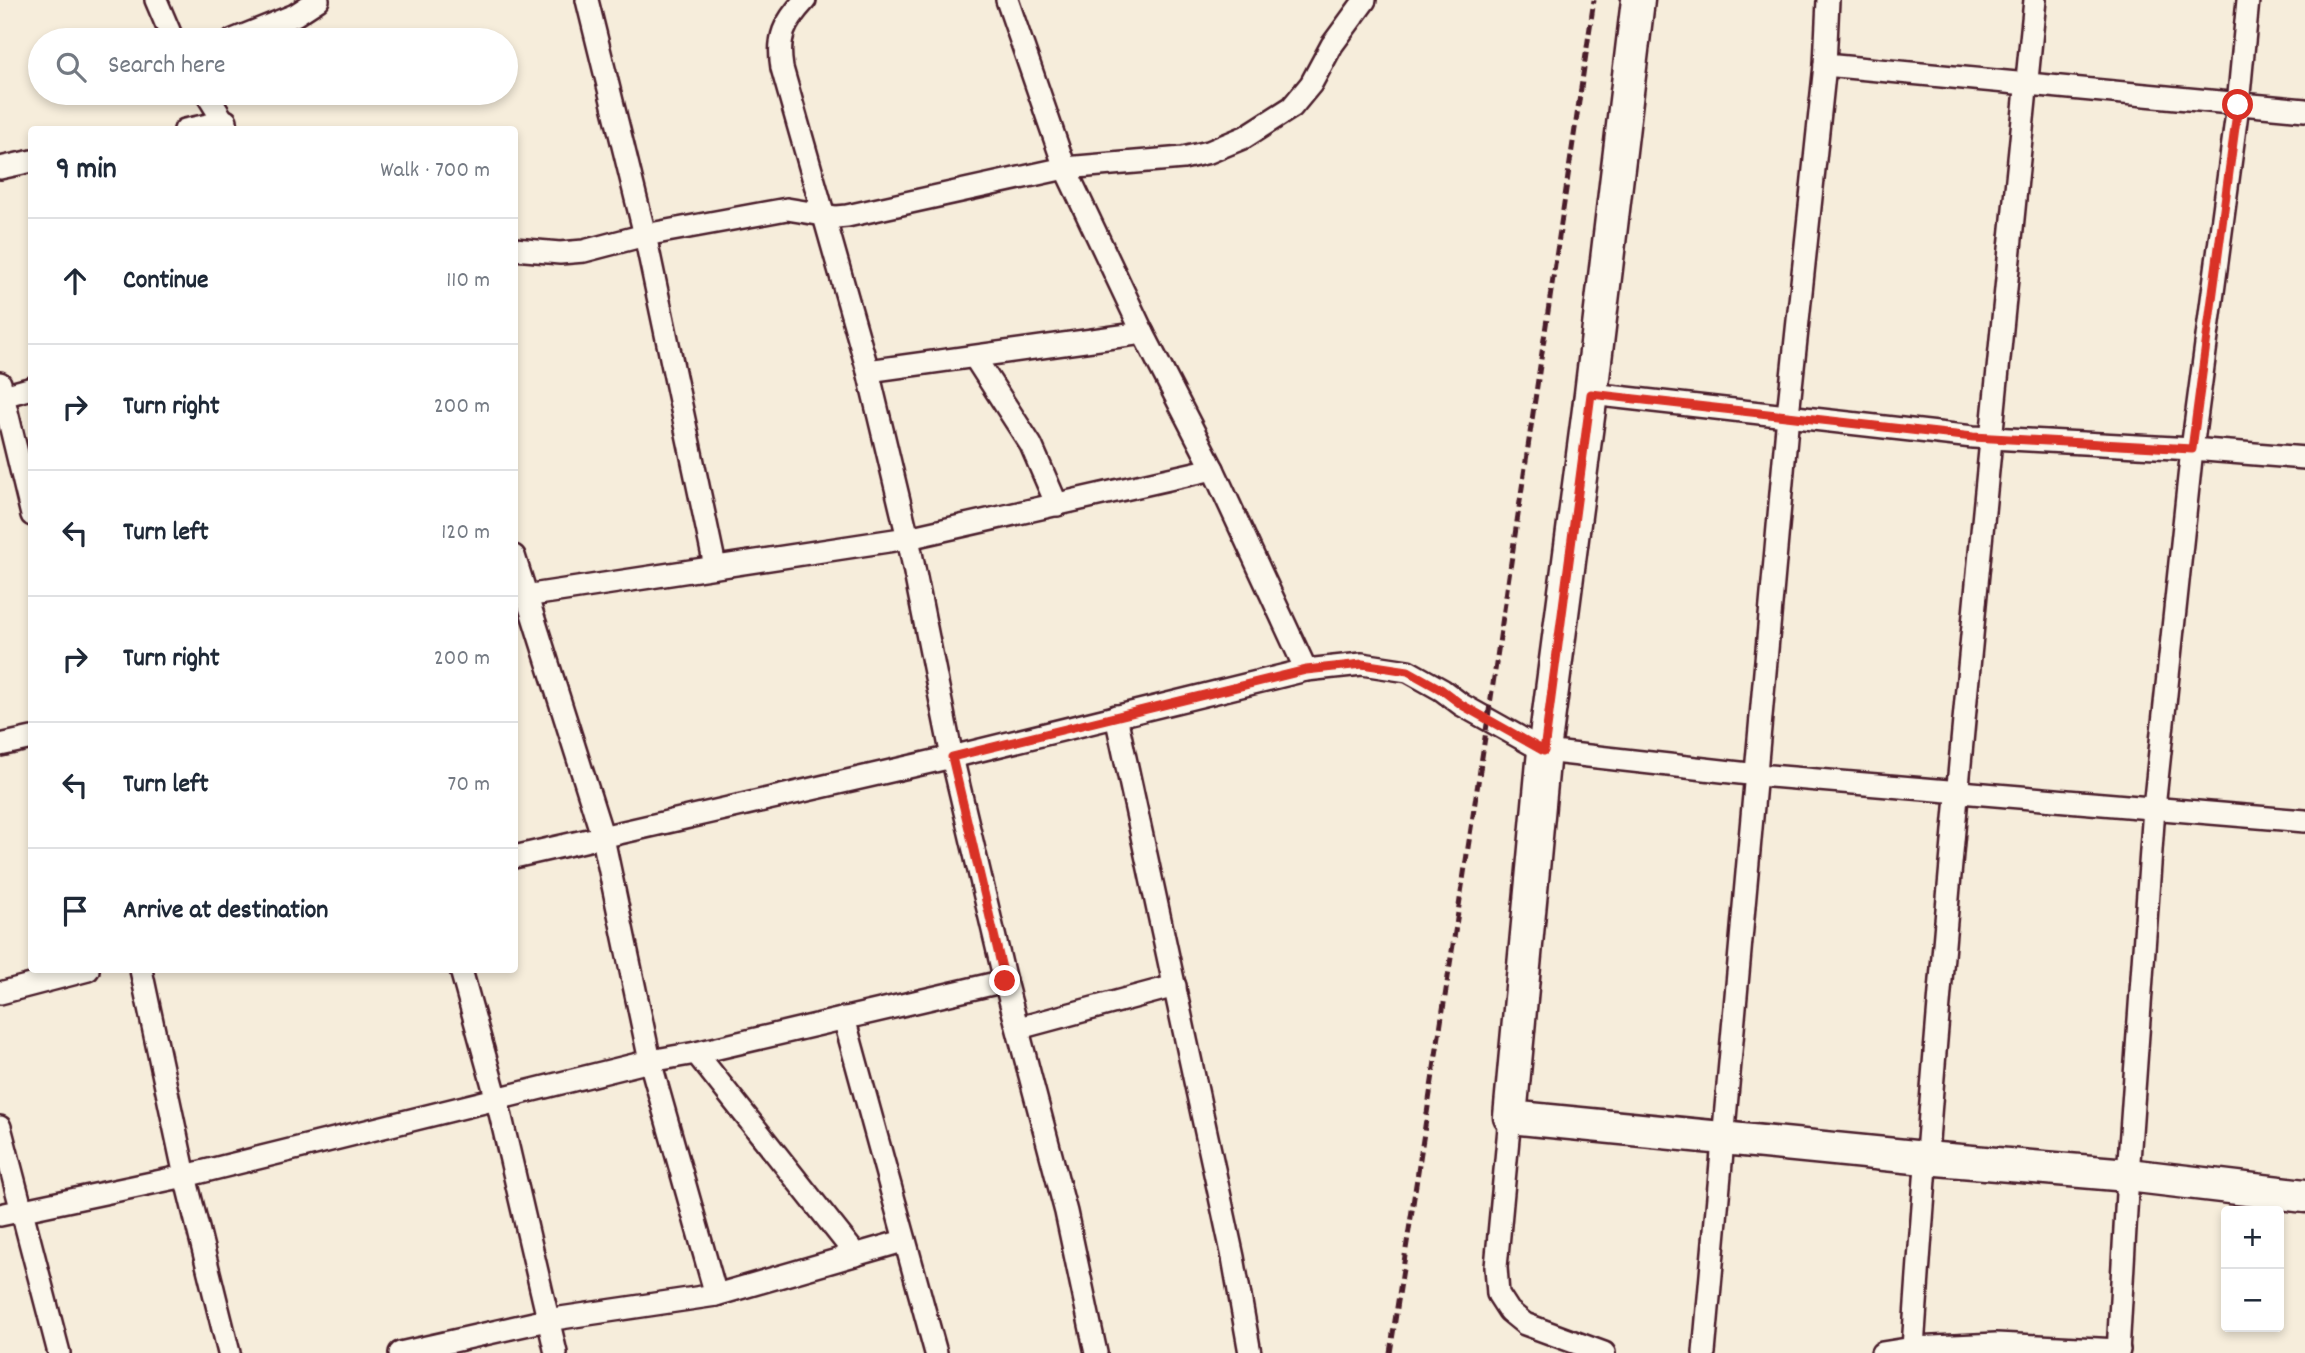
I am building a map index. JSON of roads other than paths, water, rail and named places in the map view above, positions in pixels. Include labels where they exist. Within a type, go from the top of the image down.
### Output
[{"type":"main road","points":[[1638,0],[1591,394],[1544,751],[1510,1116],[1925,1158],[2128,1175],[2305,1196]]},
{"type":"street","points":[[156,0],[168,28]]},
{"type":"street","points":[[263,28],[295,15],[318,0]]},
{"type":"street","points":[[587,0],[646,235],[715,566]]},
{"type":"street","points":[[805,0],[783,29],[779,52],[782,68],[869,371],[908,538],[952,757],[1005,981],[1066,1212],[1096,1353]]},
{"type":"street","points":[[1007,0],[1065,168],[1143,333],[1213,469],[1306,670]]},
{"type":"street","points":[[518,249],[560,253],[584,251],[646,235],[788,209],[824,216],[856,215],[1065,168],[1197,155],[1245,136],[1292,107],[1303,95],[1332,46],[1365,0]]},
{"type":"street","points":[[1704,1353],[1758,775],[1788,415],[1825,65],[1828,0]]},
{"type":"street","points":[[1912,1350],[1925,1158],[1956,791],[2035,0]]},
{"type":"street","points":[[1882,1353],[1996,1344],[2118,1351],[2154,808],[2192,449],[2238,105],[2248,0]]},
{"type":"street","points":[[1825,65],[2305,110]]},
{"type":"street","points":[[214,105],[227,125]]},
{"type":"street","points":[[0,168],[28,162]]},
{"type":"street","points":[[869,371],[1143,333]]},
{"type":"street","points":[[975,358],[1027,439],[1057,505]]},
{"type":"street","points":[[28,388],[1,389],[28,500]]},
{"type":"street","points":[[1591,394],[1993,438],[2305,458]]},
{"type":"street","points":[[526,596],[908,538],[1213,469]]},
{"type":"street","points":[[518,569],[603,838],[650,1061],[716,1295]]},
{"type":"street","points":[[518,856],[952,757],[1306,670],[1362,664],[1408,671],[1544,751],[1758,775],[2305,821]]},
{"type":"street","points":[[1116,716],[1233,1256],[1250,1353]]},
{"type":"street","points":[[0,746],[28,739]]},
{"type":"street","points":[[0,993],[77,973]]},
{"type":"street","points":[[142,973],[185,1176],[229,1353]]},
{"type":"street","points":[[462,973],[497,1100],[556,1353]]},
{"type":"street","points":[[0,1216],[185,1176],[650,1061],[696,1053],[1005,981]]},
{"type":"street","points":[[1019,1028],[1175,986]]},
{"type":"street","points":[[844,1018],[903,1241],[936,1353]]},
{"type":"street","points":[[696,1053],[856,1255]]},
{"type":"street","points":[[1510,1116],[1496,1267],[1498,1294],[1509,1311],[1525,1324],[1604,1353]]},
{"type":"street","points":[[0,1127],[59,1353]]},
{"type":"street","points":[[400,1353],[547,1320],[716,1295],[903,1241]]},
{"type":"railway","points":[[1390,1353],[1488,718],[1594,0]]}]
